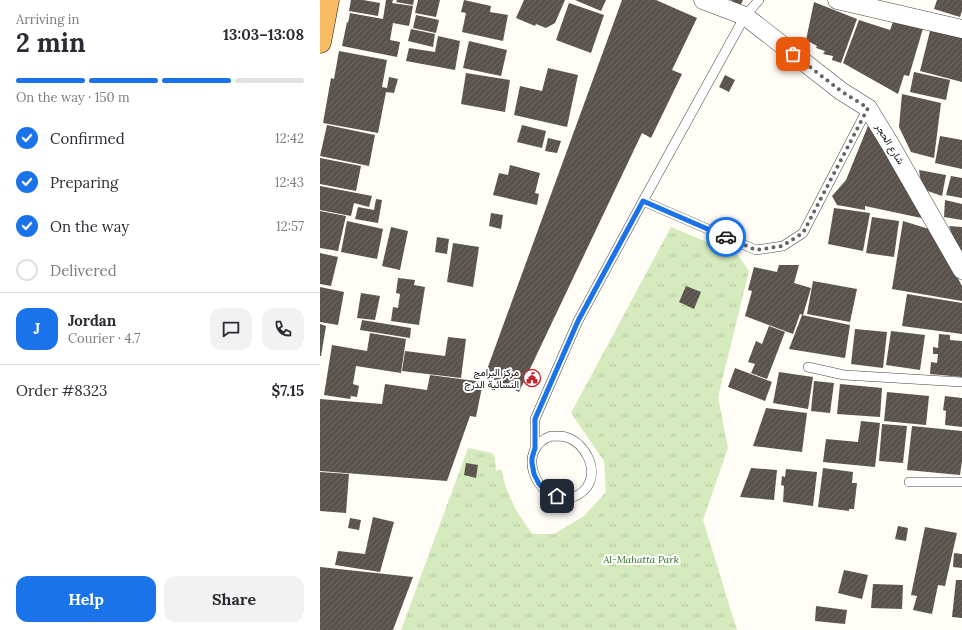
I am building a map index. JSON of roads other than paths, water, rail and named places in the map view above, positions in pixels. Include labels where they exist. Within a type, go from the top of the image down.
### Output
[{"type":"highway","points":[[320,42],[328,0]]},
{"type":"street","name":"شارع الحجر","points":[[704,0],[745,16],[841,91],[868,108],[962,270]]},
{"type":"street","points":[[837,0],[962,29]]},
{"type":"lane","points":[[535,448],[542,441],[551,436],[566,437],[576,442],[584,450],[592,471],[588,486],[581,493],[572,497],[562,498],[548,492],[539,484],[534,474],[532,463],[535,448],[535,419],[578,321],[745,16],[759,0]]},
{"type":"lane","points":[[643,201],[756,250],[782,246],[803,233],[868,108]]},
{"type":"lane","points":[[808,367],[844,375],[962,382]]},
{"type":"lane","points":[[909,482],[962,482]]},
{"type":"place","name":"مركز البرامج النسائية الدرج","points":[[532,378]]},
{"type":"park label","name":"Al-Mahatta Park","points":[[641,559]]}]
